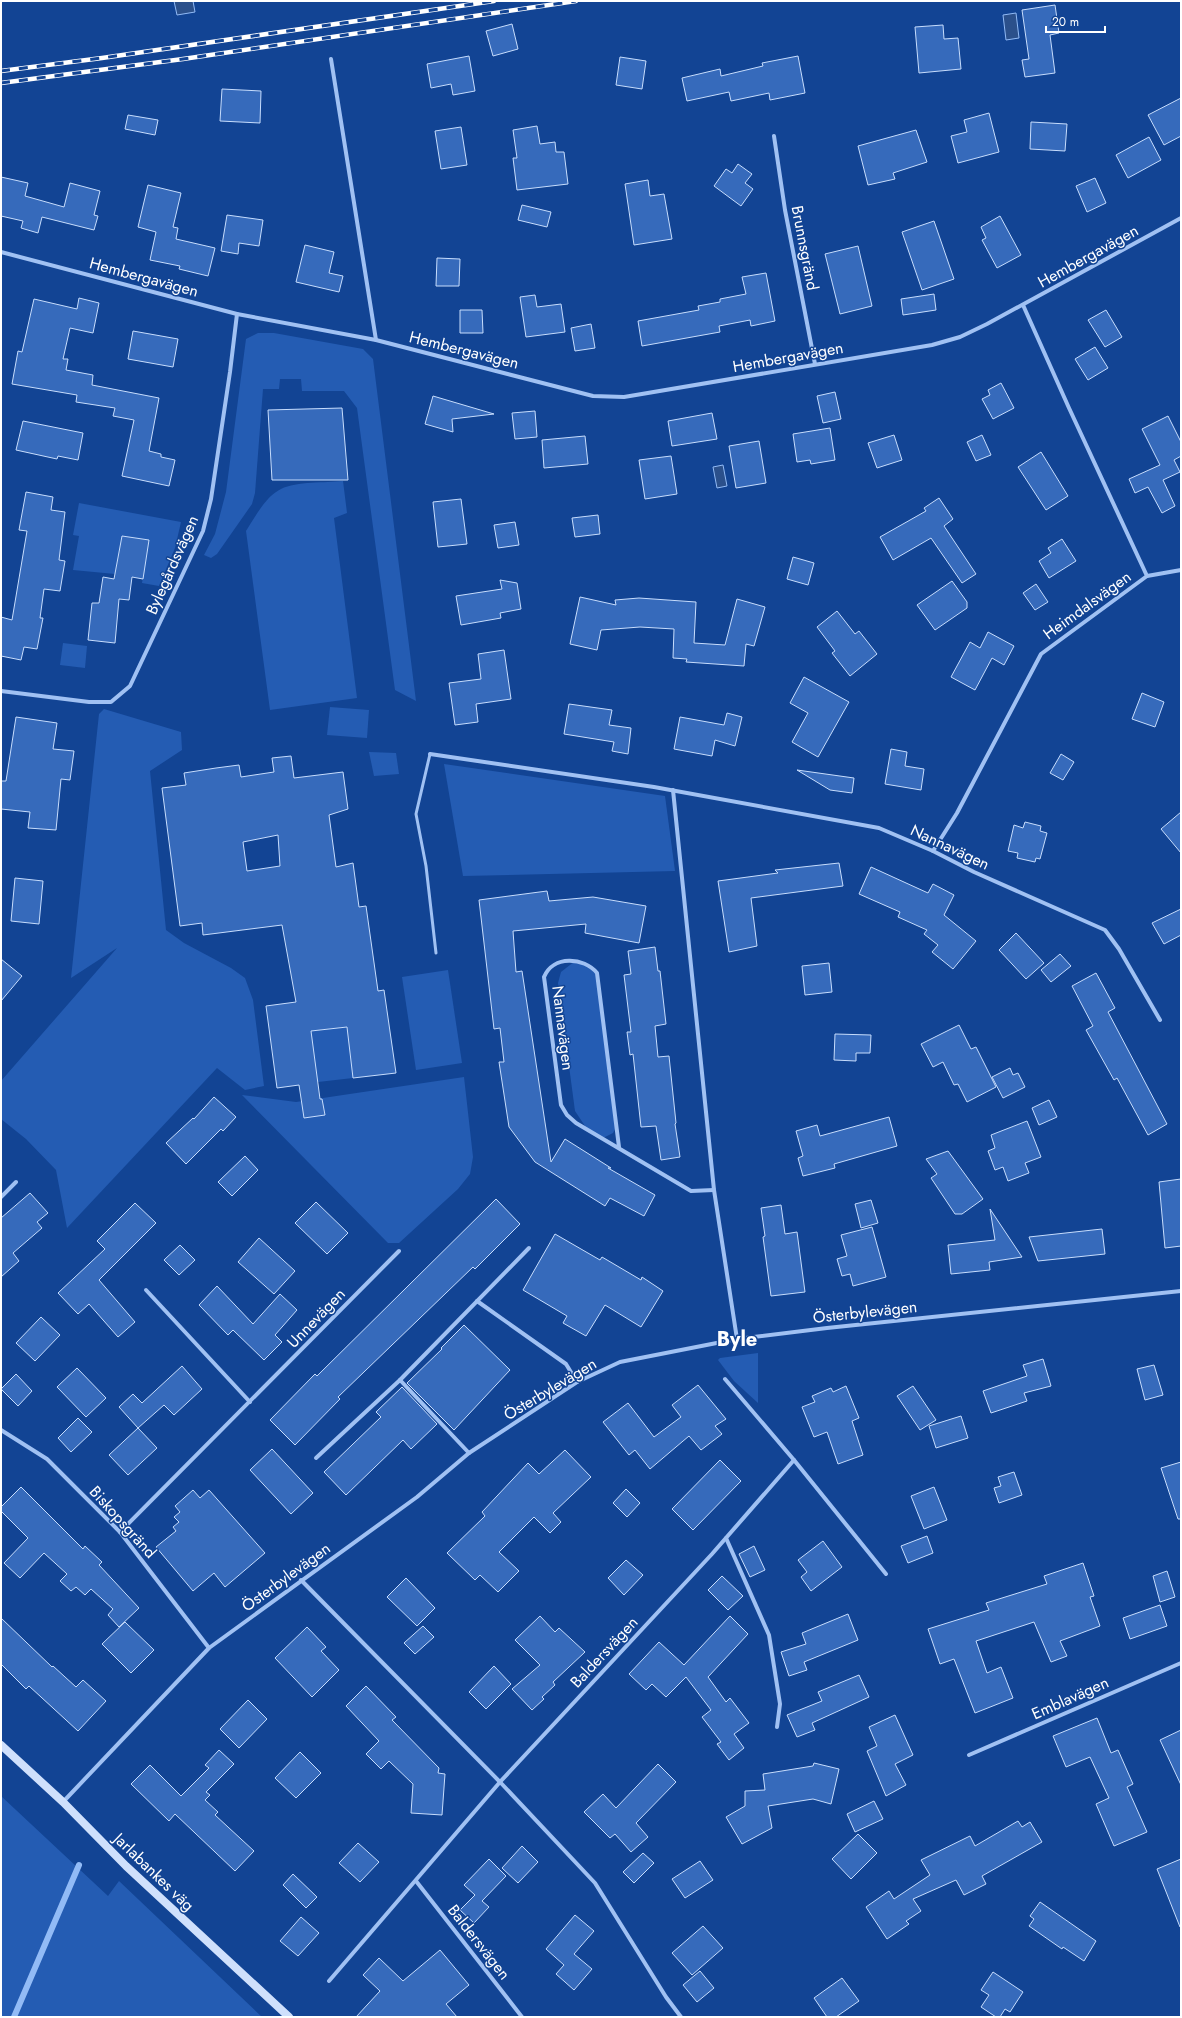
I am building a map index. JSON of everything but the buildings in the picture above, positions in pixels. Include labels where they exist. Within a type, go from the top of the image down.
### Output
[{"type":"main road","name":"Jarlabankes väg","points":[[1,1745],[63,1802],[126,1866],[289,2017]]},
{"type":"street","points":[[331,59],[376,340]]},
{"type":"street","name":"Brunnsgränd","points":[[774,136],[785,210],[815,364]]},
{"type":"street","name":"Hembergavägen","points":[[1,252],[237,314],[376,340],[594,396],[624,397],[932,345],[960,337],[1023,305],[1181,218]]},
{"type":"street","name":"Heimdalsvägen","points":[[933,851],[957,813],[1041,654],[1147,576],[1023,305]]},
{"type":"street","name":"Bylegårdsvägen","points":[[1,691],[89,702],[111,702],[130,686],[203,531],[214,476],[230,372],[237,314]]},
{"type":"street","points":[[1147,576],[1181,570]]},
{"type":"street","name":"Nannavägen","points":[[430,754],[673,790],[879,828],[933,851],[1105,930],[1119,949],[1160,1020]]},
{"type":"street","points":[[673,790],[714,1190],[737,1339]]},
{"type":"street","name":"Nannavägen","points":[[619,1148],[597,973],[591,966],[582,961],[570,960],[552,965],[547,970],[544,977],[561,1105],[567,1115],[576,1123],[691,1191],[714,1190]]},
{"type":"street","points":[[1,1198],[16,1182]]},
{"type":"street","points":[[316,1458],[400,1380],[529,1248]]},
{"type":"street","name":"Unnevägen","points":[[120,1532],[399,1251]]},
{"type":"street","points":[[146,1290],[250,1402]]},
{"type":"street","name":"Österbylevägen","points":[[63,1802],[210,1648],[301,1580],[417,1497],[469,1453],[577,1382],[620,1362],[737,1339],[827,1328],[1181,1291]]},
{"type":"street","points":[[476,1302],[566,1364],[577,1382]]},
{"type":"street","points":[[725,1379],[794,1460],[886,1574]]},
{"type":"street","points":[[400,1380],[469,1453]]},
{"type":"street","name":"Biskopsgränd","points":[[1,1430],[47,1458],[120,1532],[210,1648]]},
{"type":"street","name":"Baldersvägen","points":[[329,1981],[500,1782],[726,1538],[794,1460]]},
{"type":"street","points":[[726,1538],[769,1635],[780,1704],[777,1727]]},
{"type":"street","points":[[301,1580],[500,1782],[595,1883],[666,1997],[681,2017]]},
{"type":"street","name":"Emblavägen","points":[[969,1755],[1181,1664]]},
{"type":"street","name":"Baldersvägen","points":[[416,1881],[522,2017]]},
{"type":"lane","points":[[430,754],[416,814],[426,866],[436,953]]},
{"type":"shaded area","points":[[174,1],[193,1],[195,12],[177,15]]},
{"type":"shaded area","points":[[1016,13],[1019,38],[1006,40],[1003,15]]},
{"type":"shaded area","points":[[258,333],[274,333],[363,349],[373,359],[416,701],[395,690],[357,408],[344,391],[302,391],[301,379],[280,379],[279,389],[263,389],[255,493],[252,504],[217,554],[211,558],[204,555],[215,534],[226,492],[246,339]]},
{"type":"shaded area","points":[[723,465],[727,486],[717,488],[713,467]]},
{"type":"shaded area","points":[[343,481],[347,513],[334,518],[357,698],[270,710],[246,531],[257,513],[270,497],[281,489],[303,483]]},
{"type":"shaded area","points":[[79,503],[181,522],[175,548],[159,586],[142,583],[149,540],[122,536],[115,574],[73,570],[79,536],[73,535]]},
{"type":"shaded area","points":[[63,643],[87,646],[85,668],[60,665]]},
{"type":"shaded area","points":[[330,707],[369,710],[367,738],[327,735]]},
{"type":"shaded area","points":[[104,709],[181,732],[182,750],[150,771],[166,930],[184,943],[231,968],[245,978],[253,1000],[264,1086],[245,1090],[217,1068],[67,1228],[56,1170],[26,1139],[1,1119],[1,1081],[117,948],[71,978],[99,714]]},
{"type":"shaded area","points":[[369,752],[396,753],[399,774],[374,776]]},
{"type":"shaded area","points":[[444,764],[665,796],[675,871],[463,876]]},
{"type":"shaded area","points":[[575,961],[582,961],[597,973],[616,1127],[613,1133],[603,1138],[587,1129],[575,1111],[558,983],[561,972]]},
{"type":"shaded area","points":[[448,970],[462,1063],[416,1070],[402,977]]},
{"type":"shaded area","points":[[351,1027],[353,1078],[318,1082],[308,1031]]},
{"type":"shaded area","points":[[464,1077],[473,1157],[470,1174],[458,1189],[399,1243],[388,1243],[242,1095],[296,1102]]},
{"type":"shaded area","points":[[758,1353],[758,1403],[734,1381],[718,1360],[720,1358]]},
{"type":"shaded area","points":[[1,1796],[108,1896],[119,1881],[262,2017],[1,2017]]},
{"type":"waterway","points":[[14,2017],[79,1865]]},
{"type":"railway","points":[[1,71],[102,58],[494,1]]},
{"type":"railway","points":[[1,83],[183,59],[576,1]]},
{"type":"district","name":"Byle","points":[[737,1339]]}]
